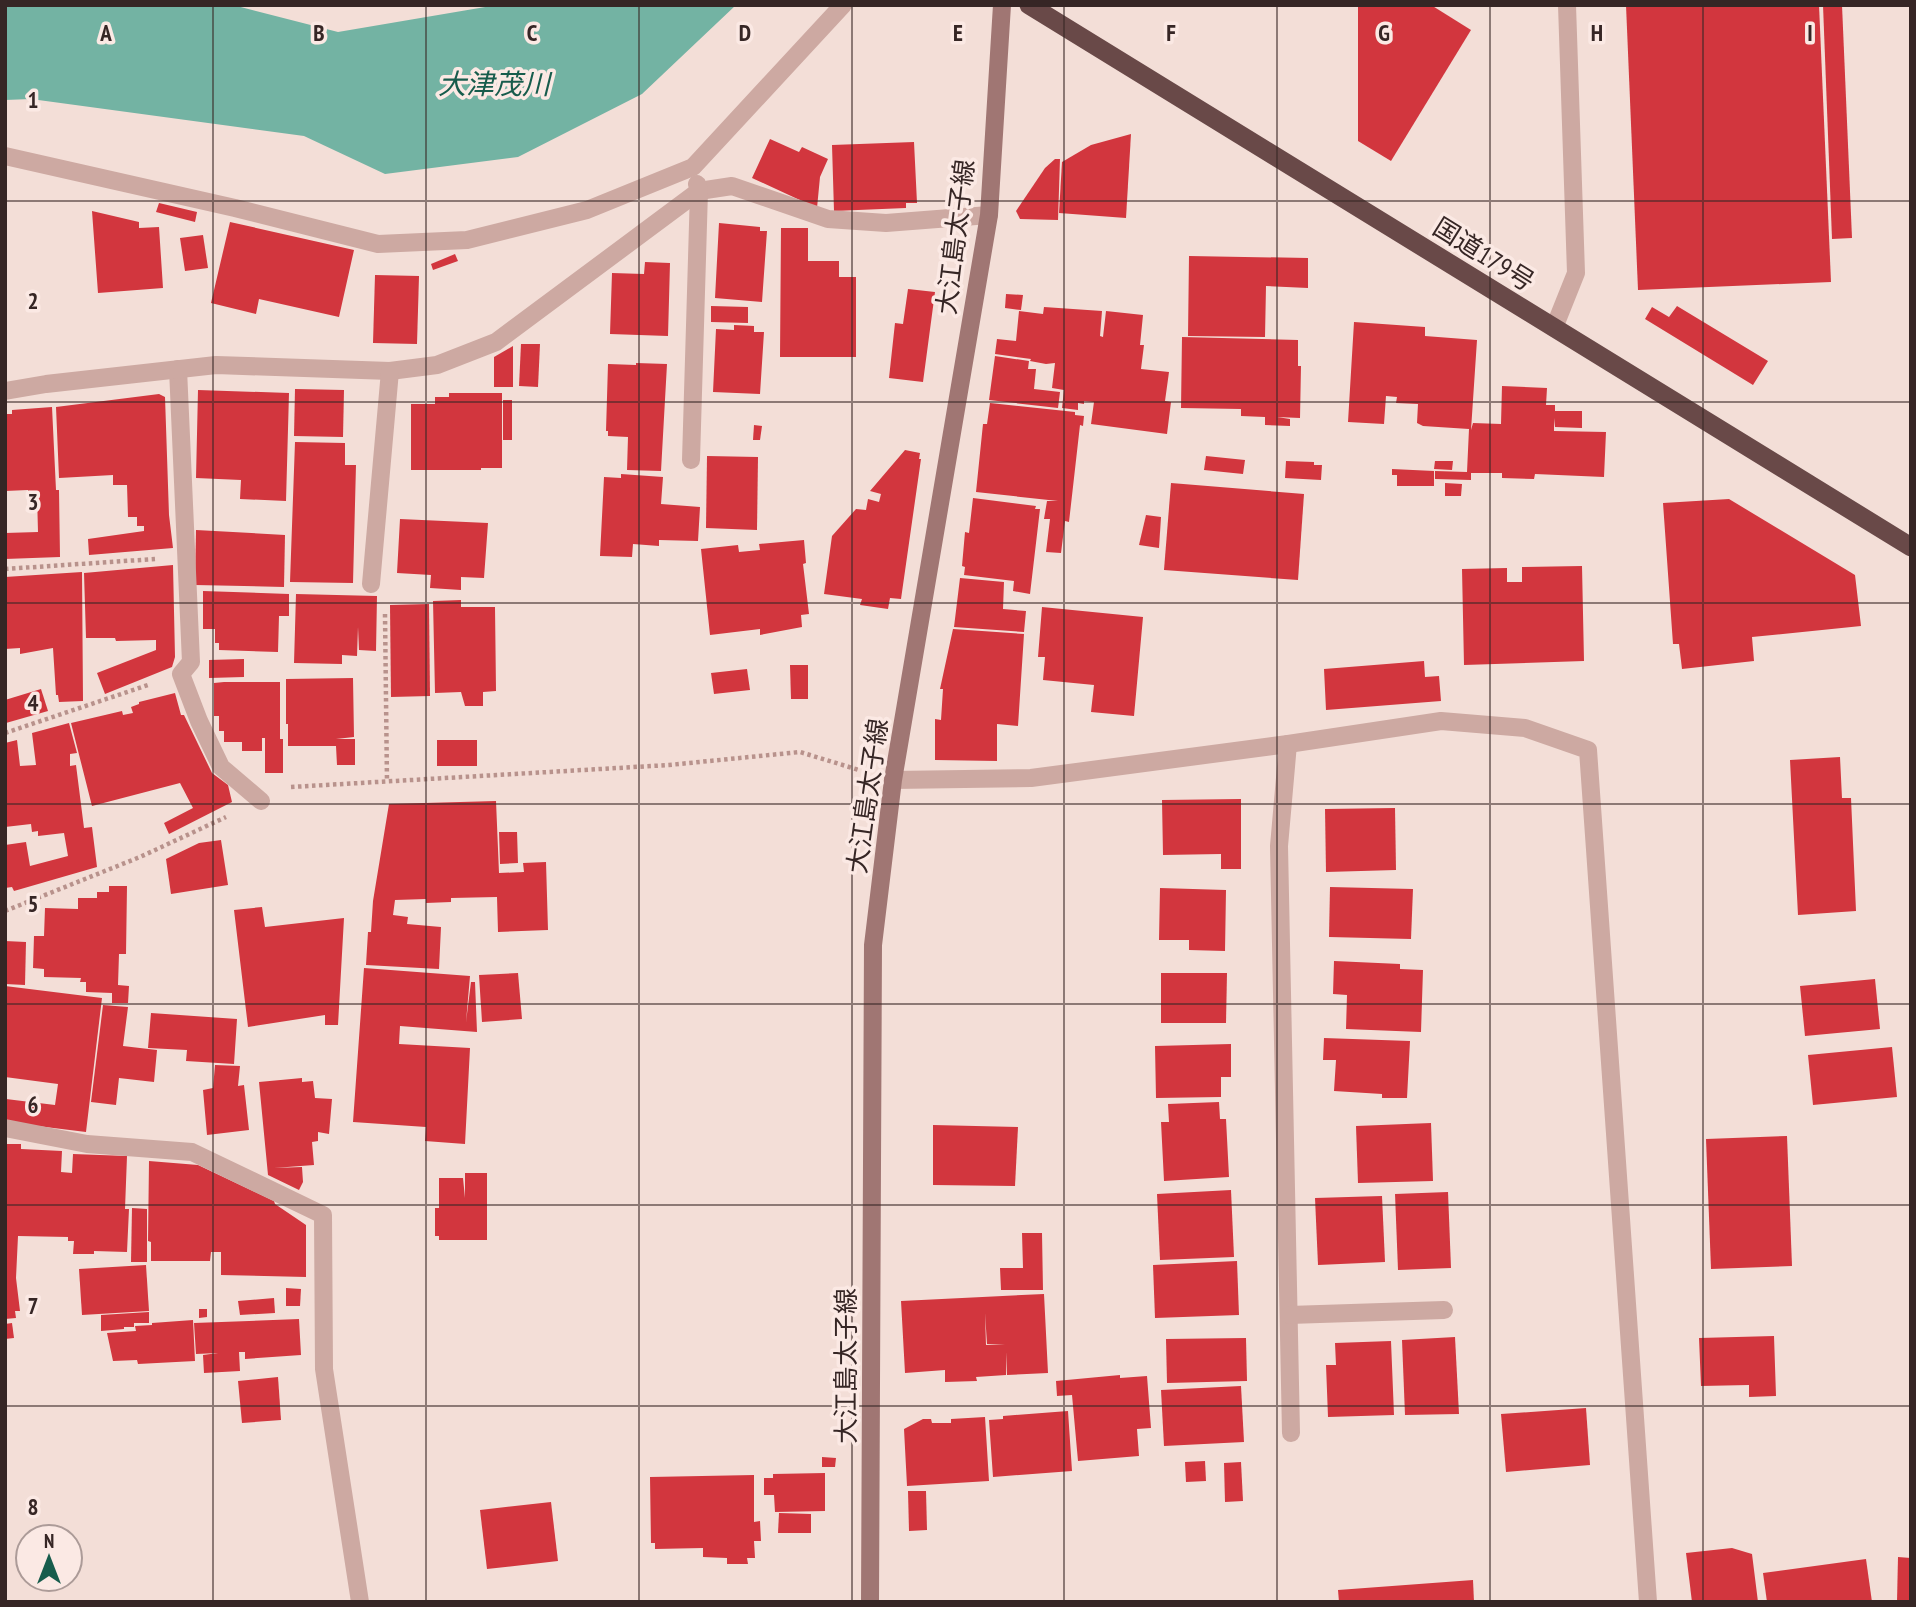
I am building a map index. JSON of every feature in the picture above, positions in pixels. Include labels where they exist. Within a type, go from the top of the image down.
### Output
[{"type":"highway","name":"国道179号","points":[[1029,5],[1911,547]]},
{"type":"main road","name":"大江島太子線","points":[[870,1602],[873,945],[893,780],[989,215],[1002,5]]},
{"type":"street","points":[[5,156],[235,208],[378,244],[467,240],[587,210],[693,167],[843,5]]},
{"type":"street","points":[[1554,328],[1576,273],[1567,5]]},
{"type":"street","points":[[691,460],[699,191],[693,167]]},
{"type":"street","points":[[5,391],[216,365],[390,371],[437,365],[496,342],[699,191],[732,186],[828,219],[874,223],[989,215]]},
{"type":"street","points":[[178,369],[191,662],[181,674],[221,767],[261,801]]},
{"type":"street","points":[[372,584],[390,371]]},
{"type":"street","points":[[893,780],[1031,778],[1441,721],[1525,728],[1588,750],[1648,1602]]},
{"type":"street","points":[[1288,744],[1279,846],[1291,1433]]},
{"type":"street","points":[[5,1128],[87,1144],[192,1153],[323,1215],[324,1369],[360,1602]]},
{"type":"street","points":[[1289,1315],[1444,1310]]},
{"type":"path","points":[[5,569],[185,557]]},
{"type":"path","points":[[372,584],[385,585],[387,782]]},
{"type":"path","points":[[5,733],[181,674]]},
{"type":"path","points":[[5,911],[140,856],[288,787],[669,765],[800,752],[893,780]]},
{"type":"water","name":"大津茂川","points":[[5,5],[233,5],[338,32],[497,5],[736,5],[642,94],[518,157],[385,174],[304,136],[31,99],[5,100]]},
{"type":"building","points":[[1358,5],[1431,5],[1471,30],[1391,161],[1358,141]]},
{"type":"building","points":[[1626,5],[1819,5],[1831,282],[1638,290]]},
{"type":"building","points":[[1823,5],[1842,5],[1852,238],[1832,239]]},
{"type":"building","points":[[1131,134],[1126,218],[1059,213],[1062,162],[1091,145]]},
{"type":"building","points":[[770,139],[799,152],[802,147],[828,159],[820,177],[817,208],[752,178]]},
{"type":"building","points":[[914,142],[917,203],[906,203],[906,208],[834,211],[832,145]]},
{"type":"building","points":[[1055,159],[1060,159],[1058,220],[1020,219],[1016,211],[1045,168]]},
{"type":"building","points":[[159,203],[197,212],[195,222],[156,212]]},
{"type":"building","points":[[92,211],[139,222],[139,228],[159,227],[163,288],[98,293]]},
{"type":"building","points":[[230,222],[354,250],[339,317],[259,299],[256,314],[211,303]]},
{"type":"building","points":[[719,223],[760,227],[760,231],[767,231],[762,302],[715,298]]},
{"type":"building","points":[[781,228],[808,228],[808,261],[839,261],[839,277],[856,277],[856,357],[780,357]]},
{"type":"building","points":[[203,235],[208,268],[185,271],[180,238]]},
{"type":"building","points":[[455,254],[458,261],[433,270],[431,264]]},
{"type":"building","points":[[1189,256],[1308,258],[1308,288],[1266,286],[1265,337],[1188,336]]},
{"type":"building","points":[[645,262],[670,263],[668,336],[610,334],[612,273],[644,274]]},
{"type":"building","points":[[375,275],[419,276],[417,344],[373,343]]},
{"type":"building","points":[[908,289],[935,292],[923,382],[889,378],[895,323],[903,324]]},
{"type":"building","points":[[1006,294],[1023,295],[1021,310],[1005,308]]},
{"type":"building","points":[[711,306],[748,307],[748,323],[711,322]]},
{"type":"building","points":[[1677,306],[1768,361],[1753,385],[1645,319],[1652,307],[1669,317]]},
{"type":"building","points":[[1044,307],[1102,311],[1100,336],[1103,337],[1106,311],[1143,315],[1140,345],[1144,345],[1141,369],[1169,372],[1165,401],[1171,402],[1167,434],[1091,424],[1094,402],[1078,403],[1078,410],[1062,408],[1064,390],[1052,388],[1055,363],[1046,364],[995,354],[997,339],[1016,341],[1019,311],[1043,314]]},
{"type":"building","points":[[1354,322],[1425,327],[1425,336],[1477,340],[1471,430],[1473,423],[1501,424],[1502,386],[1547,388],[1546,405],[1555,405],[1555,411],[1582,411],[1582,428],[1555,427],[1554,418],[1554,431],[1606,432],[1604,477],[1535,474],[1534,479],[1502,478],[1502,473],[1471,473],[1471,480],[1435,479],[1435,471],[1467,472],[1469,429],[1423,426],[1417,423],[1418,404],[1396,403],[1397,397],[1386,396],[1384,424],[1348,422]]},
{"type":"building","points":[[734,325],[754,326],[754,332],[764,332],[760,394],[713,392],[716,329],[734,330]]},
{"type":"building","points":[[1182,337],[1298,340],[1298,366],[1301,366],[1300,418],[1277,417],[1290,419],[1290,426],[1265,425],[1265,417],[1241,416],[1241,409],[1181,408]]},
{"type":"building","points":[[521,344],[540,344],[538,387],[519,386]]},
{"type":"building","points":[[513,346],[513,387],[494,387],[494,357]]},
{"type":"building","points":[[995,356],[1029,361],[1028,369],[1036,369],[1034,389],[1060,392],[1058,408],[989,400]]},
{"type":"building","points":[[608,364],[667,364],[661,471],[627,470],[628,437],[608,436],[606,431]]},
{"type":"building","points":[[295,389],[344,390],[343,437],[294,436]]},
{"type":"building","points":[[198,390],[289,393],[286,501],[240,499],[241,480],[196,478]]},
{"type":"building","points":[[449,393],[502,393],[502,468],[411,470],[411,404],[435,404],[435,397],[449,397]]},
{"type":"building","points":[[159,394],[165,397],[169,515],[173,548],[89,555],[88,539],[144,531],[144,526],[137,526],[137,517],[128,517],[127,485],[113,485],[113,475],[59,478],[56,407]]},
{"type":"building","points":[[503,400],[512,400],[512,440],[503,440]]},
{"type":"building","points":[[990,403],[1075,412],[1075,415],[1084,416],[1083,426],[1080,425],[1069,522],[1065,521],[1061,553],[1046,552],[1050,519],[1044,519],[1047,501],[1058,501],[976,492],[983,424],[987,424]]},
{"type":"building","points":[[52,407],[56,490],[59,490],[60,557],[5,559],[5,533],[38,532],[37,494],[28,494],[28,490],[5,491],[5,414],[12,414],[12,410]]},
{"type":"building","points":[[754,425],[762,426],[760,440],[753,440]]},
{"type":"building","points":[[295,442],[345,443],[345,465],[356,465],[353,583],[290,582]]},
{"type":"building","points":[[905,450],[920,453],[921,459],[901,599],[890,598],[888,609],[860,605],[862,599],[824,594],[832,536],[856,509],[866,510],[868,499],[879,502],[881,494],[870,491]]},
{"type":"building","points":[[707,456],[758,457],[757,530],[706,528]]},
{"type":"building","points":[[1206,456],[1245,460],[1243,474],[1204,470]]},
{"type":"building","points":[[1286,461],[1322,465],[1321,480],[1285,478]]},
{"type":"building","points":[[1435,461],[1453,461],[1452,470],[1434,469]]},
{"type":"building","points":[[1392,469],[1434,471],[1434,486],[1397,486],[1397,475],[1392,475]]},
{"type":"building","points":[[621,474],[663,477],[661,504],[700,507],[698,541],[659,540],[659,546],[633,544],[632,557],[600,556],[604,477],[621,478]]},
{"type":"building","points":[[1171,483],[1304,494],[1298,580],[1164,570]]},
{"type":"building","points":[[1445,483],[1462,484],[1461,496],[1445,496]]},
{"type":"building","points":[[973,498],[1036,506],[1035,509],[1040,509],[1030,594],[1013,591],[1014,581],[964,575],[965,567],[962,566],[965,532],[969,533]]},
{"type":"building","points":[[1729,499],[1855,575],[1861,626],[1752,637],[1754,661],[1682,669],[1679,644],[1673,644],[1663,503]]},
{"type":"building","points":[[1146,515],[1161,517],[1159,548],[1139,545]]},
{"type":"building","points":[[400,519],[488,523],[484,578],[461,577],[461,590],[430,588],[431,575],[397,573]]},
{"type":"building","points":[[196,530],[285,535],[284,587],[195,585]]},
{"type":"building","points":[[804,540],[806,563],[803,564],[809,614],[801,615],[802,627],[760,635],[760,629],[710,635],[701,549],[738,545],[739,552],[760,550],[759,544]]},
{"type":"building","points":[[173,565],[175,657],[172,667],[105,694],[97,673],[156,650],[156,640],[116,641],[115,638],[86,638],[84,573]]},
{"type":"building","points":[[1582,566],[1584,661],[1464,665],[1462,569],[1507,568],[1507,582],[1522,582],[1522,567]]},
{"type":"building","points":[[82,572],[83,701],[59,702],[56,695],[53,648],[20,654],[20,648],[5,649],[5,577]]},
{"type":"building","points":[[960,578],[1004,582],[1003,609],[1026,611],[1024,632],[954,627]]},
{"type":"building","points":[[203,591],[289,594],[289,616],[279,616],[278,652],[219,650],[219,643],[215,643],[215,629],[203,629]]},
{"type":"building","points":[[296,594],[377,596],[376,651],[359,650],[358,627],[357,656],[342,655],[342,664],[294,663]]},
{"type":"building","points":[[461,600],[461,607],[495,607],[496,691],[483,692],[483,706],[465,706],[461,692],[435,693],[433,601]]},
{"type":"building","points":[[429,604],[430,696],[391,697],[390,605]]},
{"type":"building","points":[[1042,607],[1143,617],[1134,716],[1091,712],[1094,685],[1043,680],[1045,657],[1038,657]]},
{"type":"building","points":[[953,629],[1024,634],[1018,726],[997,724],[997,761],[935,760],[935,719],[941,720],[943,689],[940,689]]},
{"type":"building","points":[[244,659],[244,677],[209,678],[209,660]]},
{"type":"building","points":[[1424,661],[1425,677],[1439,676],[1441,701],[1326,710],[1324,669]]},
{"type":"building","points":[[790,665],[808,665],[808,699],[791,699]]},
{"type":"building","points":[[747,669],[750,690],[714,694],[711,673]]},
{"type":"building","points":[[353,678],[354,737],[336,739],[355,739],[355,765],[337,765],[336,746],[288,746],[286,679]]},
{"type":"building","points":[[280,682],[283,773],[265,773],[265,738],[262,738],[262,751],[242,751],[242,742],[224,742],[224,731],[219,731],[219,716],[214,716],[214,683]]},
{"type":"building","points":[[41,689],[48,711],[6,723],[5,700]]},
{"type":"building","points":[[175,693],[181,715],[184,715],[212,773],[228,785],[232,802],[169,834],[164,823],[193,808],[180,783],[92,806],[71,723],[122,711],[123,715],[133,713],[131,707],[139,702]]},
{"type":"building","points":[[69,723],[77,753],[70,754],[70,766],[76,765],[84,828],[92,827],[97,867],[14,891],[12,887],[5,888],[5,845],[26,842],[30,866],[68,856],[64,833],[38,836],[38,831],[32,832],[31,824],[5,827],[5,743],[17,740],[20,766],[36,765],[32,733]]},
{"type":"building","points":[[437,740],[477,740],[477,766],[437,766]]},
{"type":"building","points":[[1840,757],[1842,798],[1851,798],[1856,911],[1798,915],[1790,760]]},
{"type":"building","points":[[1241,799],[1241,869],[1221,869],[1221,854],[1163,855],[1162,800]]},
{"type":"building","points":[[496,801],[499,873],[524,872],[523,863],[546,862],[548,930],[498,932],[497,897],[451,898],[451,902],[426,903],[426,899],[395,900],[393,915],[408,917],[407,924],[441,927],[439,969],[366,965],[368,932],[371,932],[373,901],[389,804]]},
{"type":"building","points":[[1395,808],[1396,870],[1326,872],[1325,809]]},
{"type":"building","points":[[499,832],[517,832],[518,863],[500,864]]},
{"type":"building","points":[[221,840],[228,885],[171,894],[166,859],[199,843]]},
{"type":"building","points":[[109,886],[127,886],[126,954],[119,954],[118,985],[129,986],[128,1003],[112,1003],[112,993],[86,992],[86,982],[80,982],[81,978],[44,977],[44,969],[33,968],[34,936],[44,936],[45,908],[78,909],[78,898],[97,898],[97,892],[109,892]]},
{"type":"building","points":[[1330,887],[1413,889],[1411,939],[1329,937]]},
{"type":"building","points":[[1160,888],[1226,890],[1225,951],[1189,950],[1189,940],[1159,940]]},
{"type":"building","points":[[262,907],[265,927],[344,918],[338,1025],[325,1025],[325,1015],[248,1027],[234,910]]},
{"type":"building","points":[[5,941],[26,942],[25,985],[5,984]]},
{"type":"building","points":[[1334,961],[1400,964],[1400,969],[1423,970],[1421,1032],[1346,1029],[1347,995],[1333,994]]},
{"type":"building","points":[[364,968],[470,976],[466,1022],[471,982],[475,982],[477,1032],[400,1026],[399,1044],[470,1048],[465,1144],[425,1141],[426,1127],[353,1122]]},
{"type":"building","points":[[518,973],[522,1019],[482,1022],[479,975]]},
{"type":"building","points":[[1161,973],[1227,973],[1226,1023],[1161,1023]]},
{"type":"building","points":[[1875,979],[1880,1029],[1805,1036],[1800,986]]},
{"type":"building","points":[[5,986],[102,998],[86,1132],[5,1122],[6,1099],[55,1105],[58,1084],[5,1077]]},
{"type":"building","points":[[103,1005],[128,1007],[123,1046],[157,1050],[154,1082],[119,1078],[116,1105],[91,1102]]},
{"type":"building","points":[[151,1013],[237,1019],[234,1064],[186,1061],[187,1050],[148,1048]]},
{"type":"building","points":[[1324,1038],[1410,1041],[1407,1098],[1382,1098],[1382,1094],[1334,1091],[1336,1060],[1323,1060]]},
{"type":"building","points":[[1231,1044],[1231,1077],[1221,1077],[1221,1097],[1156,1098],[1155,1046]]},
{"type":"building","points":[[1892,1047],[1897,1097],[1813,1105],[1808,1055]]},
{"type":"building","points":[[215,1065],[240,1066],[238,1086],[244,1085],[249,1130],[207,1135],[203,1090],[213,1088]]},
{"type":"building","points":[[302,1078],[302,1082],[313,1081],[315,1098],[332,1099],[329,1134],[318,1132],[318,1141],[312,1142],[314,1165],[274,1168],[302,1167],[303,1182],[299,1190],[268,1175],[259,1082]]},
{"type":"building","points":[[1219,1102],[1220,1119],[1226,1119],[1229,1177],[1164,1181],[1161,1122],[1169,1122],[1168,1104]]},
{"type":"building","points":[[1431,1123],[1433,1181],[1358,1183],[1356,1126]]},
{"type":"building","points":[[933,1125],[1018,1127],[1015,1186],[933,1185]]},
{"type":"building","points":[[1787,1136],[1792,1266],[1711,1269],[1706,1139]]},
{"type":"building","points":[[5,1144],[21,1144],[21,1149],[62,1151],[61,1172],[72,1173],[73,1154],[127,1156],[125,1209],[129,1209],[127,1252],[94,1251],[94,1254],[73,1254],[74,1241],[68,1241],[68,1237],[18,1236],[16,1278],[20,1311],[15,1311],[16,1318],[5,1319]]},
{"type":"building","points":[[149,1161],[198,1165],[274,1201],[306,1225],[306,1277],[221,1275],[221,1252],[211,1252],[210,1261],[151,1261],[151,1242],[148,1241]]},
{"type":"building","points":[[465,1173],[487,1173],[487,1240],[439,1240],[439,1236],[435,1236],[435,1208],[439,1208],[439,1178],[463,1178],[465,1198]]},
{"type":"building","points":[[1231,1190],[1234,1257],[1160,1260],[1157,1194]]},
{"type":"building","points":[[1448,1192],[1451,1268],[1398,1270],[1395,1194]]},
{"type":"building","points":[[1382,1196],[1385,1262],[1318,1265],[1315,1198]]},
{"type":"building","points":[[132,1208],[147,1209],[147,1262],[131,1262]]},
{"type":"building","points":[[1022,1233],[1042,1233],[1043,1290],[1001,1290],[1000,1268],[1023,1268]]},
{"type":"building","points":[[1237,1261],[1239,1315],[1155,1318],[1153,1265]]},
{"type":"building","points":[[146,1265],[149,1311],[82,1315],[79,1269]]},
{"type":"building","points":[[286,1288],[301,1289],[300,1306],[286,1306]]},
{"type":"building","points":[[1044,1294],[1048,1373],[1007,1375],[1006,1352],[1006,1375],[976,1377],[977,1381],[945,1382],[945,1370],[905,1373],[901,1301]]},
{"type":"building","points":[[274,1298],[275,1313],[240,1315],[238,1301]]},
{"type":"building","points":[[199,1309],[207,1309],[207,1317],[199,1318]]},
{"type":"building","points":[[149,1312],[149,1323],[134,1323],[134,1327],[101,1331],[101,1315]]},
{"type":"building","points":[[299,1319],[301,1355],[245,1359],[245,1352],[239,1352],[240,1371],[204,1373],[203,1355],[218,1353],[196,1354],[194,1323]]},
{"type":"building","points":[[193,1320],[195,1361],[138,1364],[137,1360],[113,1361],[107,1333],[136,1331],[135,1326],[152,1323]]},
{"type":"building","points":[[12,1323],[14,1338],[5,1339],[5,1324]]},
{"type":"building","points":[[1774,1336],[1776,1396],[1749,1397],[1749,1385],[1701,1386],[1699,1338]]},
{"type":"building","points":[[1455,1337],[1459,1414],[1405,1415],[1402,1340]]},
{"type":"building","points":[[1246,1338],[1247,1381],[1167,1383],[1166,1339]]},
{"type":"building","points":[[1391,1341],[1394,1415],[1328,1417],[1326,1365],[1336,1365],[1335,1343]]},
{"type":"building","points":[[1120,1375],[1120,1378],[1147,1376],[1151,1428],[1137,1429],[1139,1456],[1078,1461],[1072,1395],[1057,1396],[1056,1381]]},
{"type":"building","points":[[278,1377],[281,1420],[242,1423],[238,1381]]},
{"type":"building","points":[[1241,1386],[1244,1442],[1164,1446],[1161,1390]]},
{"type":"building","points":[[1586,1408],[1590,1465],[1506,1472],[1501,1414]]},
{"type":"building","points":[[1068,1411],[1072,1471],[993,1477],[989,1420],[1003,1419],[1003,1416]]},
{"type":"building","points":[[985,1417],[989,1481],[907,1486],[904,1429],[923,1419],[931,1419],[932,1423],[951,1423],[951,1419]]},
{"type":"building","points":[[822,1457],[836,1458],[835,1467],[822,1467]]},
{"type":"building","points":[[1205,1461],[1206,1481],[1186,1482],[1185,1462]]},
{"type":"building","points":[[1241,1462],[1243,1501],[1225,1502],[1224,1463]]},
{"type":"building","points":[[825,1473],[825,1511],[775,1512],[774,1495],[764,1495],[764,1478],[773,1478],[773,1474]]},
{"type":"building","points":[[754,1475],[754,1522],[760,1521],[761,1541],[754,1541],[755,1558],[747,1558],[748,1564],[727,1564],[727,1558],[703,1557],[703,1548],[655,1549],[655,1543],[651,1543],[650,1477]]},
{"type":"building","points":[[908,1491],[926,1491],[927,1530],[909,1531]]},
{"type":"building","points":[[551,1502],[558,1561],[487,1569],[480,1510]]},
{"type":"building","points":[[779,1513],[811,1514],[811,1533],[778,1533]]},
{"type":"building","points":[[1732,1548],[1752,1554],[1758,1602],[1692,1602],[1686,1553]]},
{"type":"building","points":[[1898,1557],[1911,1558],[1911,1602],[1897,1602]]},
{"type":"building","points":[[1866,1559],[1872,1602],[1767,1602],[1763,1573]]},
{"type":"building","points":[[1473,1580],[1474,1602],[1339,1602],[1338,1590]]}]
